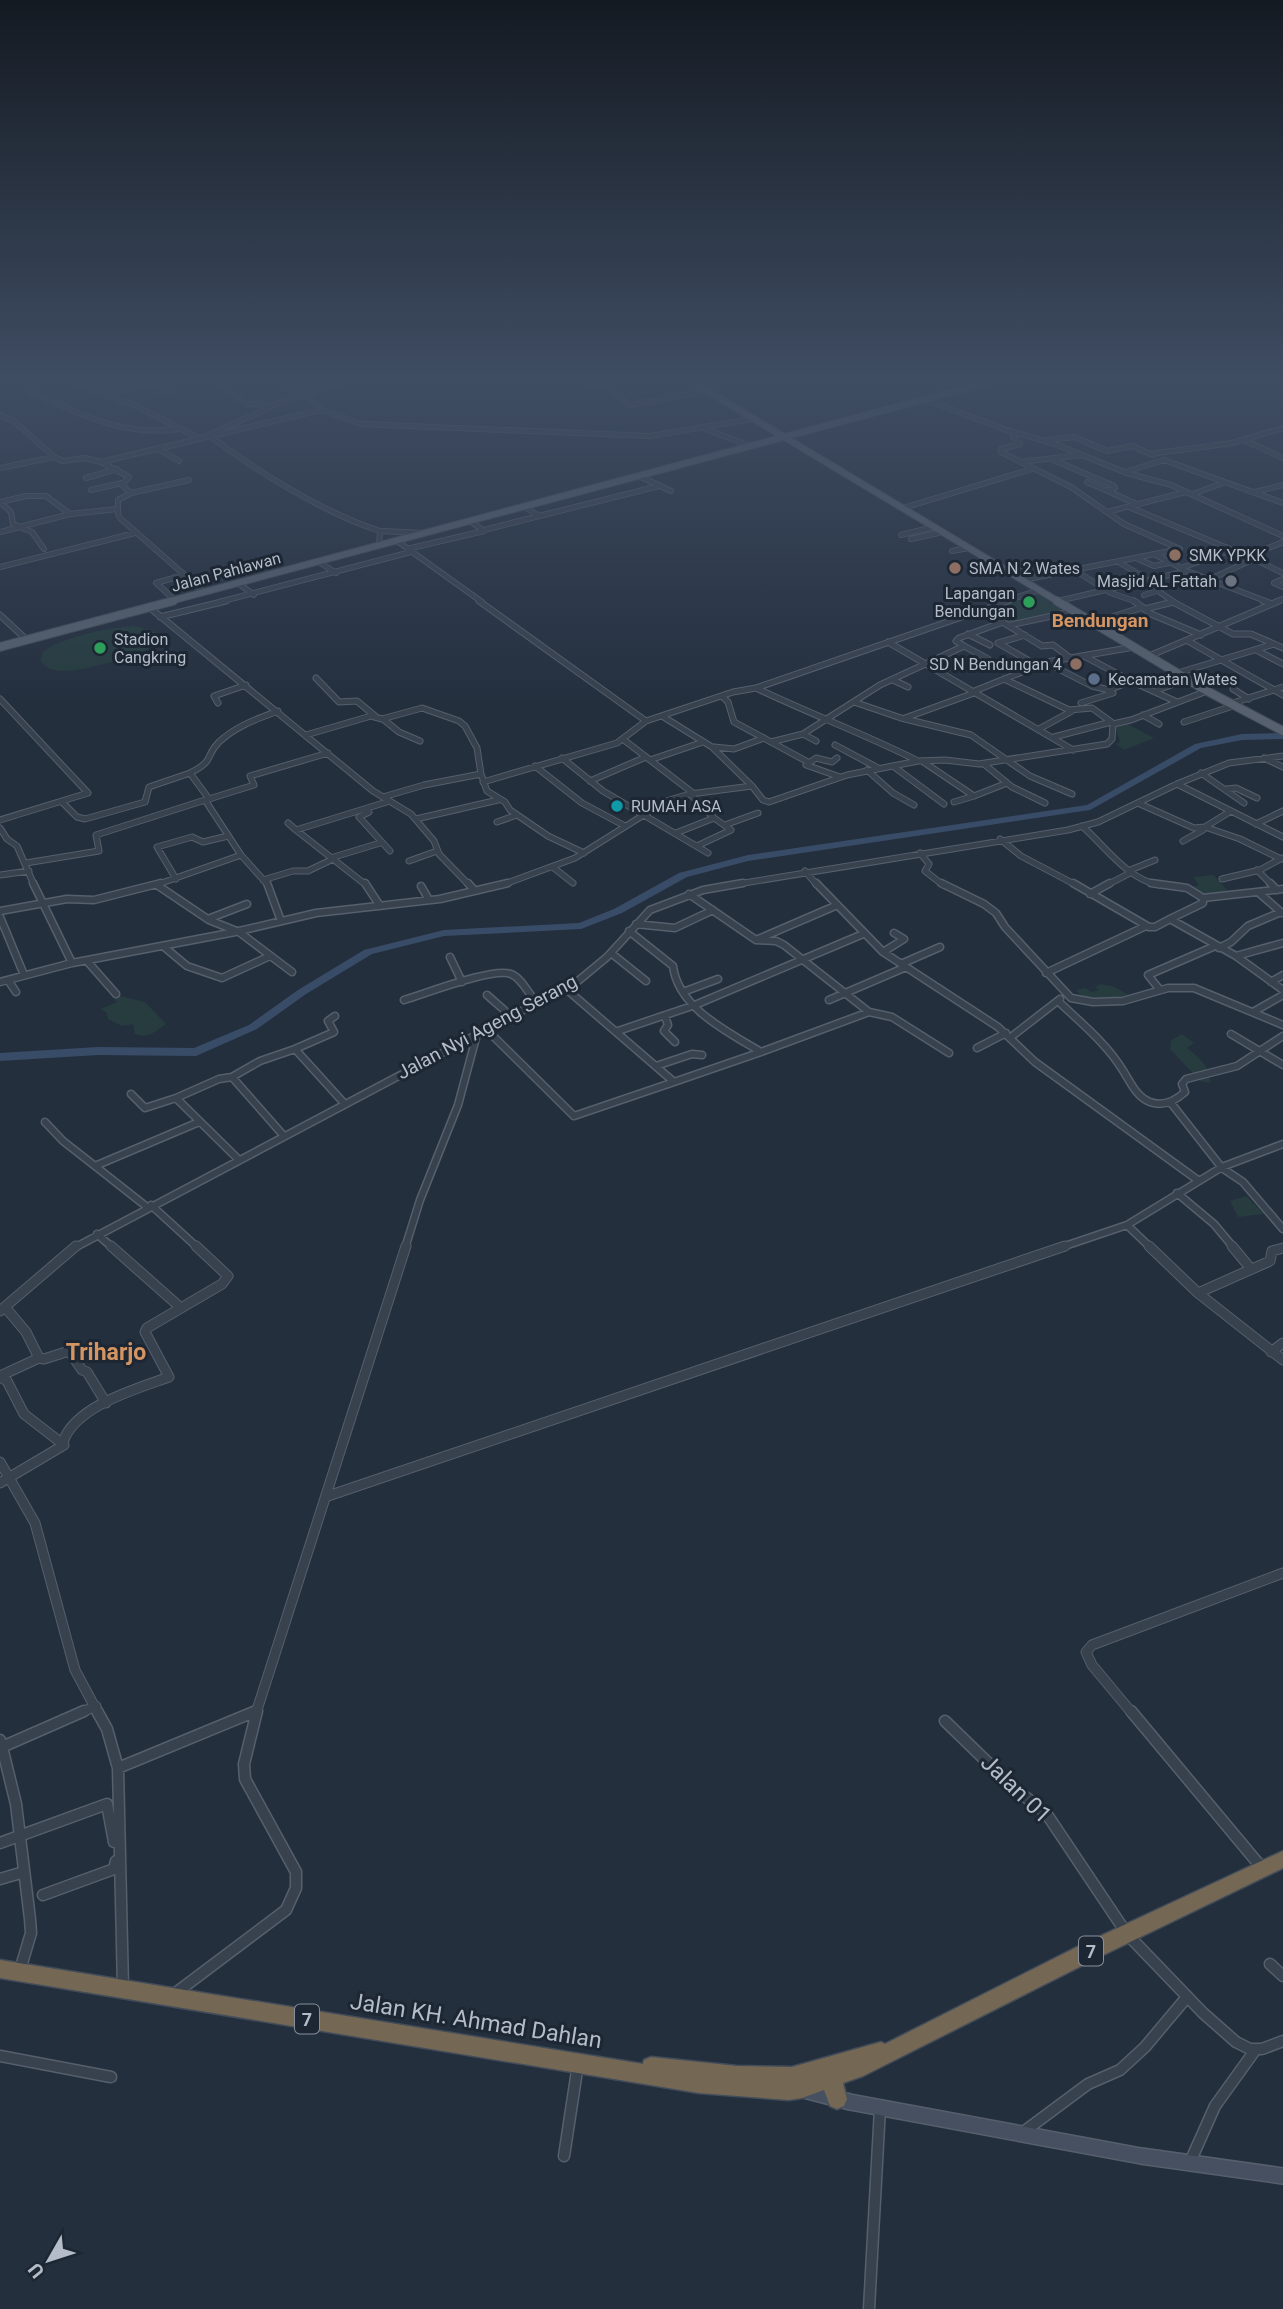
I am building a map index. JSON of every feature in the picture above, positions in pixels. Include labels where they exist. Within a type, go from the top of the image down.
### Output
[{"type":"highway","name":"Jalan KH. Ahmad Dahlan","points":[[6,1972],[170,1996],[578,2066],[772,2090],[870,2063],[1283,1858]]},
{"type":"highway","points":[[834,2072],[833,2088],[837,2099]]},
{"type":"main road","name":"Jalan Pahlawan","points":[[0,647],[596,489]]},
{"type":"main road","points":[[870,489],[903,508],[934,531],[943,532],[1207,691],[1282,730]]},
{"type":"street","points":[[91,490],[97,489]]},
{"type":"street","points":[[127,489],[131,493]]},
{"type":"street","points":[[150,489],[131,493],[118,500],[117,509],[121,519],[204,592]]},
{"type":"street","points":[[295,489],[368,528],[426,533]]},
{"type":"street","points":[[160,617],[254,595],[409,550],[648,489]]},
{"type":"street","points":[[666,489],[671,491]]},
{"type":"street","points":[[903,508],[967,489]]},
{"type":"street","points":[[1023,580],[1180,549],[1130,528],[1076,489]]},
{"type":"street","points":[[1103,489],[1138,505]]},
{"type":"street","points":[[1108,491],[1112,489]]},
{"type":"street","points":[[1176,489],[1193,494],[1283,537]]},
{"type":"street","points":[[1193,494],[1208,489]]},
{"type":"street","points":[[1243,489],[1283,503]]},
{"type":"street","points":[[1254,492],[1267,489]]},
{"type":"street","points":[[1107,512],[1186,492]]},
{"type":"street","points":[[0,502],[26,496],[46,496],[70,514]]},
{"type":"street","points":[[0,502],[11,512],[13,524],[32,532],[44,549]]},
{"type":"street","points":[[525,507],[539,516]]},
{"type":"street","points":[[1129,507],[1283,573]]},
{"type":"street","points":[[0,532],[70,514],[117,509]]},
{"type":"street","points":[[470,521],[484,530]]},
{"type":"street","points":[[440,529],[453,539]]},
{"type":"street","points":[[901,535],[926,529],[934,531]]},
{"type":"street","points":[[379,545],[380,531]]},
{"type":"street","points":[[911,539],[934,531]]},
{"type":"street","points":[[0,567],[135,533]]},
{"type":"street","points":[[398,542],[646,721]]},
{"type":"street","points":[[1208,580],[1283,542]]},
{"type":"street","points":[[951,551],[969,548]]},
{"type":"street","points":[[1180,568],[1232,550]]},
{"type":"street","points":[[1156,555],[1208,580],[1283,606]]},
{"type":"street","points":[[1138,559],[1155,566],[1170,563]]},
{"type":"street","points":[[319,562],[335,573]]},
{"type":"street","points":[[1119,563],[1173,602],[1219,628],[1235,635],[1251,634],[1283,648]]},
{"type":"street","points":[[1004,569],[1026,565]]},
{"type":"street","points":[[1076,571],[1105,589],[1135,601],[1151,614],[1201,635]]},
{"type":"street","points":[[1058,601],[1187,571]]},
{"type":"street","points":[[175,600],[156,583],[184,575]]},
{"type":"street","points":[[1283,579],[1274,583],[1283,587]]},
{"type":"street","points":[[238,583],[254,595]]},
{"type":"street","points":[[383,797],[424,785],[482,778],[535,766],[624,740],[633,733],[636,726],[646,721],[722,696],[757,688],[1040,590]]},
{"type":"street","points":[[1144,595],[1157,591]]},
{"type":"street","points":[[1149,656],[1283,599]]},
{"type":"street","points":[[1094,623],[1173,602]]},
{"type":"street","points":[[149,607],[383,797],[416,819],[434,841],[437,851],[475,891]]},
{"type":"street","points":[[981,609],[1043,646],[1053,645],[1069,657]]},
{"type":"street","points":[[1009,625],[1074,611]]},
{"type":"street","points":[[0,615],[27,639]]},
{"type":"street","points":[[988,659],[956,640],[1003,622]]},
{"type":"street","points":[[968,634],[990,645]]},
{"type":"street","points":[[1025,635],[998,643],[1038,666]]},
{"type":"street","points":[[1188,641],[1283,695]]},
{"type":"street","points":[[888,642],[1073,750]]},
{"type":"street","points":[[1178,673],[1275,644]]},
{"type":"street","points":[[771,742],[803,734],[893,680],[964,646]]},
{"type":"street","points":[[904,718],[973,693],[1004,679],[1007,675],[1069,657],[1134,647]]},
{"type":"street","points":[[1255,650],[1283,664]]},
{"type":"street","points":[[1084,656],[1177,702]]},
{"type":"street","points":[[1274,659],[1283,656]]},
{"type":"street","points":[[1047,663],[1092,686],[1113,693],[1082,703]]},
{"type":"street","points":[[316,678],[339,702],[357,701],[399,732],[420,741]]},
{"type":"street","points":[[1154,691],[1187,678]]},
{"type":"street","points":[[1004,679],[1072,711]]},
{"type":"street","points":[[893,680],[908,687]]},
{"type":"street","points":[[1109,690],[1131,681]]},
{"type":"street","points":[[218,703],[213,698],[215,695],[246,685]]},
{"type":"street","points":[[1184,722],[1283,687]]},
{"type":"street","points":[[757,688],[798,708],[903,751],[974,796]]},
{"type":"street","points":[[1233,689],[1249,699]]},
{"type":"street","points":[[1054,737],[1143,715],[1207,691]]},
{"type":"street","points":[[722,696],[730,706],[731,719],[808,762]]},
{"type":"street","points":[[0,699],[88,793],[0,820]]},
{"type":"street","points":[[854,702],[968,734],[1030,776],[1072,794]]},
{"type":"street","points":[[1039,729],[1072,711],[1090,707],[1113,723]]},
{"type":"street","points":[[383,719],[422,708],[463,724],[480,753],[482,778],[487,791],[548,836],[583,853]]},
{"type":"street","points":[[62,802],[76,817],[85,819],[145,802],[149,786],[190,773],[208,764],[217,744],[240,726],[278,711]]},
{"type":"street","points":[[1143,715],[1159,724]]},
{"type":"street","points":[[306,735],[374,716]]},
{"type":"street","points":[[662,716],[712,747],[732,764],[763,800],[769,802],[841,777],[893,765],[919,761],[984,764],[1109,743],[1113,723]]},
{"type":"street","points":[[803,734],[816,741]]},
{"type":"street","points":[[712,747],[734,749],[764,738]]},
{"type":"street","points":[[624,740],[692,794],[714,818],[731,830],[697,846]]},
{"type":"street","points":[[590,781],[648,758],[703,741]]},
{"type":"street","points":[[835,745],[878,768]]},
{"type":"street","points":[[26,863],[99,851],[96,835],[254,785],[250,776],[328,753]]},
{"type":"street","name":"Jalan Nyi Ageng Serang","points":[[2,1309],[66,1253],[97,1234],[588,974],[650,910],[719,885],[1082,826],[1140,804],[1201,773],[1240,760],[1283,756]]},
{"type":"street","points":[[808,762],[817,757],[832,762],[837,758]]},
{"type":"street","points":[[562,758],[620,802],[708,853]]},
{"type":"street","points":[[1264,758],[1283,767]]},
{"type":"street","points":[[808,762],[808,766],[841,777]]},
{"type":"street","points":[[984,764],[1007,783],[1045,803]]},
{"type":"street","points":[[893,765],[944,804]]},
{"type":"street","points":[[535,766],[582,803],[625,826]]},
{"type":"street","points":[[867,771],[892,793],[914,805]]},
{"type":"street","points":[[190,773],[241,855],[271,890],[281,921]]},
{"type":"street","points":[[1201,773],[1244,803]]},
{"type":"street","points":[[954,802],[1007,783]]},
{"type":"street","points":[[1177,783],[1283,837]]},
{"type":"street","points":[[0,982],[72,963],[239,932],[329,911],[429,900],[507,884],[554,868],[583,853],[666,801],[692,794],[752,786]]},
{"type":"street","points":[[1183,841],[1230,811],[1257,798],[1236,788],[1227,789]]},
{"type":"street","points":[[416,819],[498,800]]},
{"type":"street","points":[[296,830],[392,802]]},
{"type":"street","points":[[390,851],[359,817],[392,802]]},
{"type":"street","points":[[1140,804],[1194,828],[1206,828],[1247,842],[1282,859]]},
{"type":"street","points":[[1256,824],[1283,811]]},
{"type":"street","points":[[725,825],[758,813]]},
{"type":"street","points":[[497,822],[517,815]]},
{"type":"street","points":[[676,833],[714,818]]},
{"type":"street","points":[[288,823],[363,880],[380,906]]},
{"type":"street","points":[[1082,826],[1129,872],[1157,886],[1186,887],[1203,898],[1280,889]]},
{"type":"street","points":[[0,828],[7,839],[17,846],[41,903],[72,963]]},
{"type":"street","points":[[176,879],[157,847],[193,837],[203,842],[228,836]]},
{"type":"street","points":[[1000,839],[1021,856],[1146,926],[1155,927],[1203,903],[1203,898]]},
{"type":"street","points":[[263,880],[308,871],[334,858],[380,843]]},
{"type":"street","points":[[409,860],[437,851]]},
{"type":"street","points":[[920,853],[929,864],[925,871],[952,891],[984,904],[996,913],[1004,928],[1067,995],[1093,1002],[1123,1001],[1160,990],[1194,988],[1283,1025]]},
{"type":"street","points":[[0,911],[73,898],[98,900],[157,885],[241,855]]},
{"type":"street","points":[[1222,880],[1257,870],[1282,859]]},
{"type":"street","points":[[1090,894],[1155,860]]},
{"type":"street","points":[[554,868],[573,883]]},
{"type":"street","points":[[1257,870],[1280,889]]},
{"type":"street","points":[[0,875],[29,871]]},
{"type":"street","points":[[805,872],[835,906],[883,952],[1008,1035],[1035,1062],[1199,1181]]},
{"type":"street","points":[[157,885],[208,919],[239,932],[292,972]]},
{"type":"street","points":[[421,886],[429,900]]},
{"type":"street","points":[[1160,990],[1148,975],[1231,942],[1248,926],[1282,913],[1258,892]]},
{"type":"street","points":[[689,894],[755,940],[776,941],[803,958],[869,1012],[892,1017],[949,1053]]},
{"type":"street","points":[[208,919],[247,904]]},
{"type":"street","points":[[755,940],[835,906]]},
{"type":"street","points":[[636,924],[674,928],[713,910]]},
{"type":"street","points":[[0,917],[24,975]]},
{"type":"street","points":[[1170,919],[1236,956],[1283,993],[1254,1012]]},
{"type":"street","points":[[1046,973],[1146,926]]},
{"type":"street","points":[[629,931],[673,966],[674,980],[695,1005],[719,1027],[761,1052]]},
{"type":"street","points":[[883,952],[904,939],[894,933]]},
{"type":"street","points":[[618,1031],[695,1005],[863,934]]},
{"type":"street","points":[[1236,956],[1283,943]]},
{"type":"street","points":[[163,946],[187,966],[222,978],[228,983]]},
{"type":"street","points":[[829,1000],[940,947]]},
{"type":"street","points":[[611,953],[646,981]]},
{"type":"street","points":[[222,978],[270,956]]},
{"type":"street","points":[[450,957],[462,982]]},
{"type":"street","points":[[87,961],[116,995]]},
{"type":"street","points":[[404,1000],[462,982],[508,973],[516,977],[537,1003]]},
{"type":"street","points":[[1271,982],[1283,975]]},
{"type":"street","points":[[8,979],[16,992]]},
{"type":"street","points":[[683,992],[718,979]]},
{"type":"street","points":[[565,988],[674,1082]]},
{"type":"street","points":[[487,995],[512,1016]]},
{"type":"street","points":[[976,1048],[1008,1035],[1067,995]]},
{"type":"street","points":[[1058,1001],[1110,1053],[1139,1094],[1153,1103],[1171,1102],[1185,1092],[1182,1084],[1186,1079],[1232,1068],[1283,1036]]},
{"type":"street","points":[[170,1996],[286,1910],[293,1897],[296,1872],[243,1772],[257,1711],[328,1496],[420,1200],[458,1105],[482,1031],[573,1116],[579,1116],[869,1012]]},
{"type":"street","points":[[131,1094],[145,1108],[219,1079],[232,1077],[265,1059],[334,1032],[328,1021],[335,1016]]},
{"type":"street","points":[[665,1016],[668,1025],[664,1031],[675,1042]]},
{"type":"street","points":[[1231,1034],[1283,1065]]},
{"type":"street","points":[[295,1049],[343,1102]]},
{"type":"street","points":[[656,1066],[692,1054],[702,1055]]},
{"type":"street","points":[[232,1077],[283,1135]]},
{"type":"street","points":[[176,1098],[238,1159]]},
{"type":"street","points":[[1171,1102],[1222,1168],[1244,1182],[1283,1229]]},
{"type":"street","points":[[0,1483],[59,1449],[65,1433],[76,1420],[169,1377],[145,1332],[147,1328],[222,1284],[228,1276],[149,1206],[64,1141],[45,1122]]},
{"type":"street","points":[[95,1166],[199,1122]]},
{"type":"street","points":[[328,1496],[1127,1225],[1180,1196],[1199,1181],[1241,1157],[1283,1144]]},
{"type":"street","points":[[1180,1196],[1213,1224],[1251,1269]]},
{"type":"street","points":[[1127,1225],[1198,1293],[1283,1360]]},
{"type":"street","points":[[97,1234],[181,1308]]},
{"type":"street","points":[[1198,1293],[1272,1260],[1272,1251],[1283,1248]]},
{"type":"street","points":[[2,1309],[26,1332],[39,1357]]},
{"type":"street","points":[[1271,1352],[1283,1343]]},
{"type":"street","points":[[63,1442],[24,1414],[7,1381],[0,1376],[39,1357],[44,1359],[69,1351],[82,1370],[87,1372],[106,1404]]},
{"type":"street","points":[[0,1462],[35,1522],[75,1670],[96,1706],[116,1752],[122,1989]]},
{"type":"street","points":[[1263,1868],[1093,1665],[1086,1652],[1093,1645],[1283,1573]]},
{"type":"street","points":[[6,1972],[31,1933],[16,1804],[1,1745],[96,1706]]},
{"type":"street","points":[[118,1768],[257,1711]]},
{"type":"street","name":"Jalan 01","points":[[945,1721],[1013,1787],[1046,1813],[1127,1934],[1187,1997],[1236,2042],[1256,2049]]},
{"type":"street","points":[[0,1843],[104,1804],[109,1806],[116,1867],[43,1895]]},
{"type":"street","points":[[0,1879],[24,1872]]},
{"type":"street","points":[[1270,1964],[1283,1976]]},
{"type":"street","points":[[1021,2134],[1088,2084],[1120,2070],[1145,2047],[1187,1997]]},
{"type":"street","points":[[1190,2162],[1215,2106],[1256,2049],[1272,2047],[1283,2041]]},
{"type":"street","points":[[0,2056],[111,2077]]},
{"type":"street","points":[[564,2156],[578,2066]]},
{"type":"street","points":[[797,2082],[817,2095],[880,2108],[1141,2156],[1283,2176]]},
{"type":"street","points":[[869,2309],[880,2108]]},
{"type":"green space","name":"Lapangan Bendungan","points":[[1036,593],[1067,612],[1008,625],[982,611]]},
{"type":"green space","name":"Stadion Cangkring","points":[[135,626],[156,632],[158,642],[140,652],[111,662],[68,671],[56,671],[40,661],[43,652],[74,637]]},
{"type":"green space","points":[[1127,724],[1154,738],[1124,750],[1116,744],[1120,742],[1115,725]]},
{"type":"green space","points":[[1213,875],[1230,893],[1204,897],[1192,887],[1199,885],[1193,877]]},
{"type":"green space","points":[[1101,984],[1115,987],[1130,996],[1126,1000],[1087,1001],[1076,990],[1086,988],[1091,992],[1099,990],[1095,987]]},
{"type":"green space","points":[[113,997],[145,1002],[166,1024],[144,1036],[135,1034],[133,1024],[122,1026],[108,1019],[107,1013],[101,1009],[117,1002]]},
{"type":"green space","points":[[1182,1034],[1194,1043],[1187,1048],[1206,1067],[1210,1083],[1200,1081],[1170,1049],[1171,1040]]},
{"type":"green space","points":[[1246,1196],[1264,1214],[1238,1217],[1230,1201]]},
{"type":"waterway","points":[[0,1057],[98,1051],[196,1052],[253,1027],[302,992],[368,952],[444,933],[581,926],[618,911],[683,875],[748,858],[1090,807],[1198,746],[1242,737],[1283,736]]},
{"type":"place","name":"SMK YPKK","points":[[1175,555]]},
{"type":"place","name":"SMA N 2 Wates","points":[[955,568]]},
{"type":"place","name":"Masjid AL Fattah","points":[[1231,581]]},
{"type":"place","name":"Lapangan Bendungan","points":[[1029,602]]},
{"type":"place","name":"Stadion Cangkring","points":[[100,648]]},
{"type":"place","name":"SD N Bendungan 4","points":[[1076,664]]},
{"type":"place","name":"Kecamatan Wates","points":[[1094,679]]},
{"type":"place","name":"RUMAH ASA","points":[[617,806]]},
{"type":"district","name":"Bendungan","points":[[1100,620]]},
{"type":"district","name":"Triharjo","points":[[106,1352]]}]
